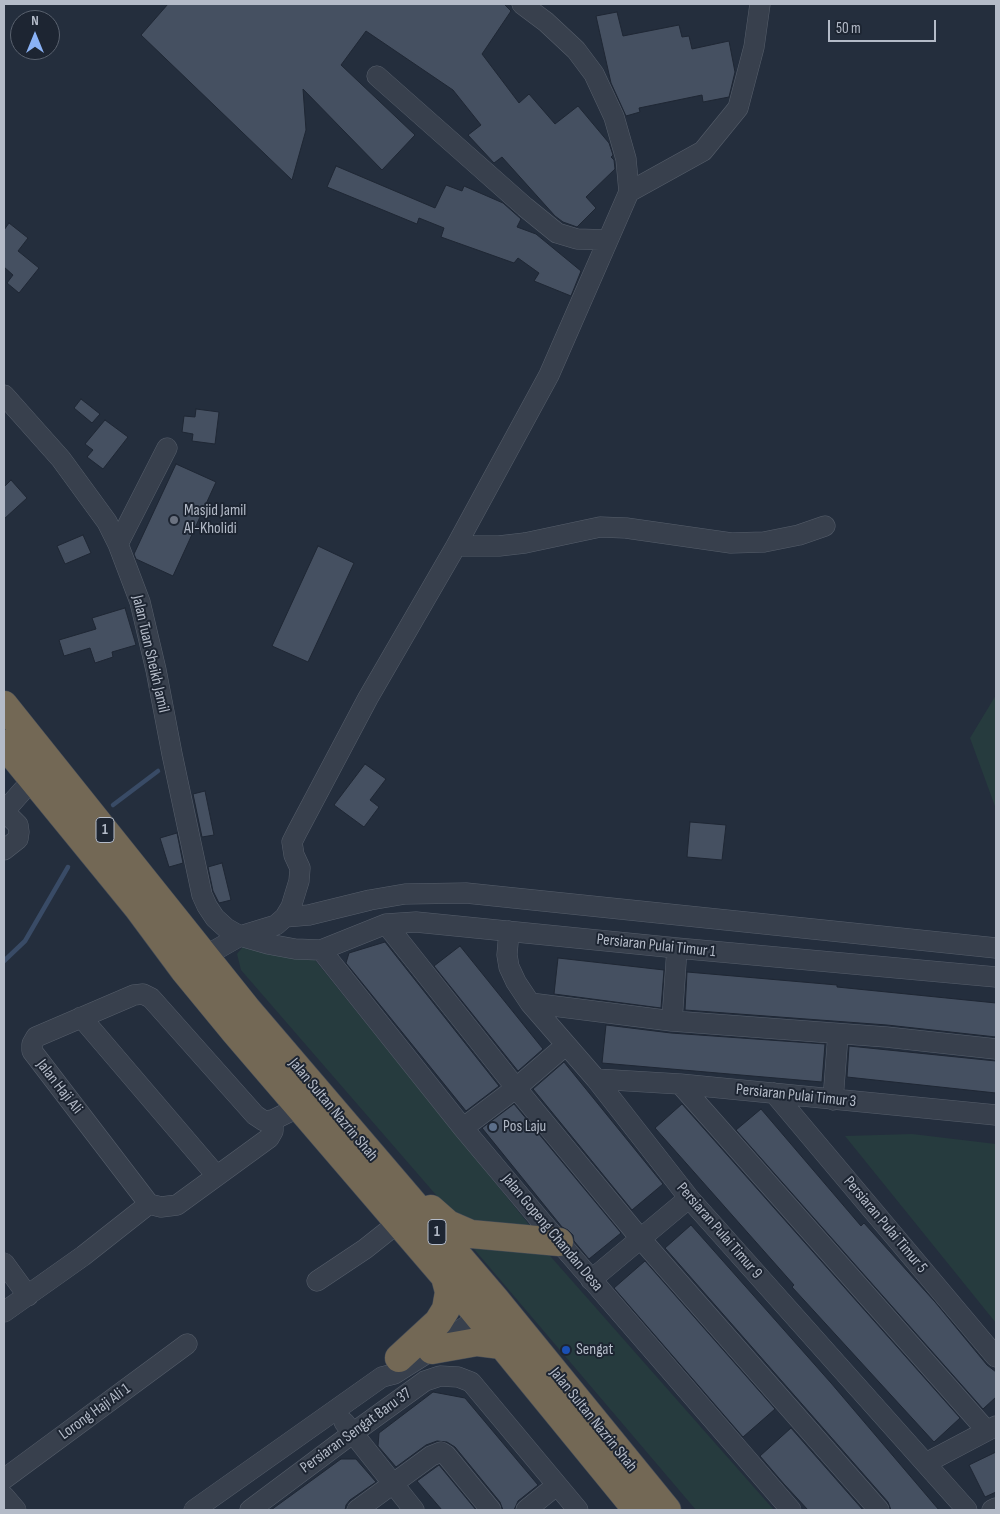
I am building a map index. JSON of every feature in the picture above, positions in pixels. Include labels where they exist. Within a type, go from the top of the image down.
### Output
[{"type":"highway","name":"Jalan Sultan Nazrin Shah","points":[[4,705],[247,1009],[495,1299],[616,1450],[667,1510]]},
{"type":"highway","name":"Jalan Sultan Nazrin Shah","points":[[4,744],[138,908],[184,970],[235,1032],[445,1277],[477,1310],[501,1344],[637,1510]]},
{"type":"highway","points":[[138,908],[148,911],[172,938],[191,951],[205,956],[202,970],[203,979],[232,1019],[235,1032]]},
{"type":"highway","points":[[394,1181],[408,1188],[448,1224],[460,1230],[485,1236],[559,1242]]},
{"type":"highway","points":[[394,1181],[414,1219],[470,1286],[477,1310],[500,1324],[580,1416],[616,1450]]},
{"type":"highway","points":[[391,1368],[438,1322],[446,1310],[449,1292],[445,1277]]},
{"type":"highway","points":[[432,1350],[477,1342],[501,1344]]},
{"type":"street","points":[[205,956],[240,936],[276,925],[285,917],[291,907],[299,881],[300,868],[294,855],[292,842],[368,698],[456,546],[549,375],[629,192],[626,159],[614,117],[594,74],[576,50],[546,22],[522,4]]},
{"type":"street","points":[[629,192],[703,151],[738,108],[754,47],[760,4]]},
{"type":"street","points":[[377,76],[524,207],[557,233],[577,239],[608,240]]},
{"type":"street","name":"Jalan Tuan Sheikh Jamil","points":[[4,395],[61,458],[107,522],[118,544],[140,602],[156,670],[202,894],[207,906],[215,918],[226,928],[240,936],[295,949],[321,950]]},
{"type":"street","points":[[118,544],[167,448]]},
{"type":"street","points":[[456,546],[499,546],[526,543],[600,527],[626,528],[731,543],[764,542],[799,535],[825,526]]},
{"type":"street","points":[[4,850],[18,839],[19,832],[18,825],[8,815],[7,810],[32,780]]},
{"type":"street","points":[[285,917],[309,915],[370,900],[405,894],[466,893],[996,948]]},
{"type":"street","name":"Persiaran Pulai Timur 1","points":[[321,950],[386,924],[416,922],[996,977]]},
{"type":"street","points":[[386,924],[516,1088],[640,1238],[879,1510]]},
{"type":"street","name":"Persiaran Pulai Timur 9","points":[[509,931],[507,955],[509,967],[530,1003],[596,1079],[689,1198],[967,1510]]},
{"type":"street","points":[[672,1021],[677,948]]},
{"type":"street","name":"Jalan Gopeng Chandan Desa","points":[[321,950],[464,1128],[559,1242],[791,1510]]},
{"type":"street","name":"Jalan Haji Ali","points":[[149,1204],[32,1052],[32,1044],[36,1037],[134,995],[143,994],[151,998],[255,1115],[264,1121],[273,1120]]},
{"type":"street","points":[[530,1003],[672,1021],[996,1049]]},
{"type":"street","points":[[81,1017],[216,1175]]},
{"type":"street","points":[[833,1100],[838,1034]]},
{"type":"street","points":[[464,1128],[516,1088],[566,1045]]},
{"type":"street","name":"Persiaran Pulai Timur 3","points":[[596,1079],[680,1084],[996,1115]]},
{"type":"street","points":[[680,1084],[991,1428],[926,1463]]},
{"type":"street","name":"Persiaran Pulai Timur 5","points":[[774,1093],[996,1357]]},
{"type":"street","points":[[4,1312],[83,1256],[149,1204],[161,1207],[177,1205],[269,1138],[273,1130],[273,1120],[299,1107]]},
{"type":"street","points":[[591,1280],[689,1198]]},
{"type":"street","points":[[317,1281],[365,1249],[399,1222]]},
{"type":"street","points":[[4,1263],[28,1296]]},
{"type":"street","points":[[391,1368],[394,1374],[432,1350],[477,1310]]},
{"type":"street","points":[[194,1510],[335,1411],[391,1368],[477,1310]]},
{"type":"street","name":"Lorong Haji Ali 1","points":[[4,1479],[186,1344]]},
{"type":"street","name":"Persiaran Sengat Baru 37","points":[[250,1510],[425,1381],[440,1376],[458,1377],[471,1382],[557,1485]]},
{"type":"street","points":[[335,1411],[414,1510]]},
{"type":"street","points":[[357,1510],[431,1456],[441,1452],[446,1455],[491,1510]]},
{"type":"street","points":[[526,1510],[557,1485],[578,1510]]},
{"type":"street","points":[[4,1496],[16,1510]]},
{"type":"street","points":[[992,1510],[996,1508]]},
{"type":"green space","points":[[996,695],[996,809],[970,738]]},
{"type":"green space","points":[[245,944],[283,957],[315,960],[535,1232],[456,1218],[241,970],[237,954]]},
{"type":"green space","points":[[912,1134],[996,1144],[996,1323],[845,1136]]},
{"type":"green space","points":[[468,1242],[544,1249],[774,1510],[696,1510]]},
{"type":"building","points":[[168,4],[504,4],[511,11],[482,54],[519,103],[529,94],[555,124],[578,106],[609,143],[615,169],[586,197],[596,208],[577,227],[563,222],[555,216],[502,157],[494,163],[468,135],[481,125],[453,90],[366,31],[341,65],[415,135],[382,170],[303,89],[306,130],[292,180],[141,35]]},
{"type":"building","points":[[617,12],[623,36],[679,25],[682,37],[689,36],[692,49],[729,41],[735,72],[729,97],[703,102],[702,95],[639,108],[640,112],[626,116],[611,83],[596,16]]},
{"type":"building","points":[[336,166],[435,208],[446,185],[462,191],[464,186],[503,203],[521,219],[517,227],[536,234],[581,271],[571,296],[534,281],[539,273],[518,258],[514,263],[441,237],[444,228],[419,218],[417,224],[327,187]]},
{"type":"building","points":[[9,223],[28,238],[18,251],[39,268],[19,293],[7,283],[13,275],[4,267],[4,230]]},
{"type":"building","points":[[81,399],[100,414],[92,423],[74,408]]},
{"type":"building","points":[[196,409],[219,412],[215,444],[192,441],[193,434],[182,432],[184,416],[195,417]]},
{"type":"building","points":[[105,420],[128,437],[103,469],[87,457],[93,450],[85,444]]},
{"type":"building","name":"Masjid Jamil Al-Kholidi","points":[[176,464],[216,482],[173,576],[136,559],[134,554]]},
{"type":"building","points":[[11,480],[27,498],[4,519],[4,487]]},
{"type":"building","points":[[83,535],[91,553],[65,564],[57,546]]},
{"type":"building","points":[[318,546],[354,563],[308,662],[272,646]]},
{"type":"building","points":[[125,608],[136,645],[112,652],[113,657],[95,663],[90,648],[64,656],[59,640],[96,629],[92,618]]},
{"type":"building","points":[[365,764],[386,779],[370,800],[379,807],[364,827],[334,805]]},
{"type":"building","points":[[205,791],[214,835],[202,837],[193,794]]},
{"type":"building","points":[[690,822],[726,825],[722,860],[687,857]]},
{"type":"building","points":[[177,833],[183,863],[169,867],[160,838]]},
{"type":"building","points":[[222,863],[231,900],[219,903],[213,891],[208,867]]},
{"type":"building","points":[[385,942],[499,1086],[466,1111],[346,963],[349,953]]},
{"type":"building","points":[[460,946],[543,1049],[518,1071],[434,966]]},
{"type":"building","points":[[558,958],[664,970],[661,1008],[554,994]]},
{"type":"building","points":[[687,972],[837,985],[837,987],[996,1003],[996,1037],[887,1025],[685,1010]]},
{"type":"building","points":[[606,1025],[671,1033],[825,1044],[822,1082],[602,1063]]},
{"type":"building","points":[[849,1046],[996,1061],[996,1093],[847,1077]]},
{"type":"building","points":[[564,1062],[663,1184],[632,1210],[533,1089]]},
{"type":"building","points":[[514,1104],[621,1233],[589,1259],[574,1241],[573,1235],[562,1227],[482,1128]]},
{"type":"building","points":[[682,1104],[960,1418],[934,1442],[792,1287],[794,1285],[655,1128]]},
{"type":"building","points":[[761,1109],[861,1226],[864,1223],[935,1302],[987,1365],[996,1372],[996,1397],[983,1409],[736,1130]]},
{"type":"building","points":[[691,1225],[831,1383],[939,1510],[891,1510],[888,1502],[665,1248]]},
{"type":"building","points":[[645,1261],[775,1409],[743,1437],[614,1288]]},
{"type":"building","points":[[433,1392],[465,1398],[538,1485],[518,1501],[514,1510],[503,1510],[500,1502],[455,1447],[447,1442],[437,1441],[426,1445],[396,1467],[378,1446],[379,1433]]},
{"type":"building","points":[[791,1428],[863,1510],[808,1510],[784,1484],[760,1456]]},
{"type":"building","points":[[996,1452],[996,1492],[985,1497],[969,1465]]},
{"type":"building","points":[[341,1459],[356,1459],[376,1482],[350,1500],[345,1510],[271,1510]]},
{"type":"building","points":[[439,1465],[476,1510],[442,1510],[417,1481]]},
{"type":"waterway","points":[[113,805],[158,771]]},
{"type":"waterway","points":[[4,961],[25,941],[68,867]]},
{"type":"place","name":"Masjid Jamil Al-Kholidi","points":[[174,520]]},
{"type":"place","name":"Pos Laju","points":[[493,1127]]},
{"type":"place","name":"Sengat","points":[[566,1350]]}]
